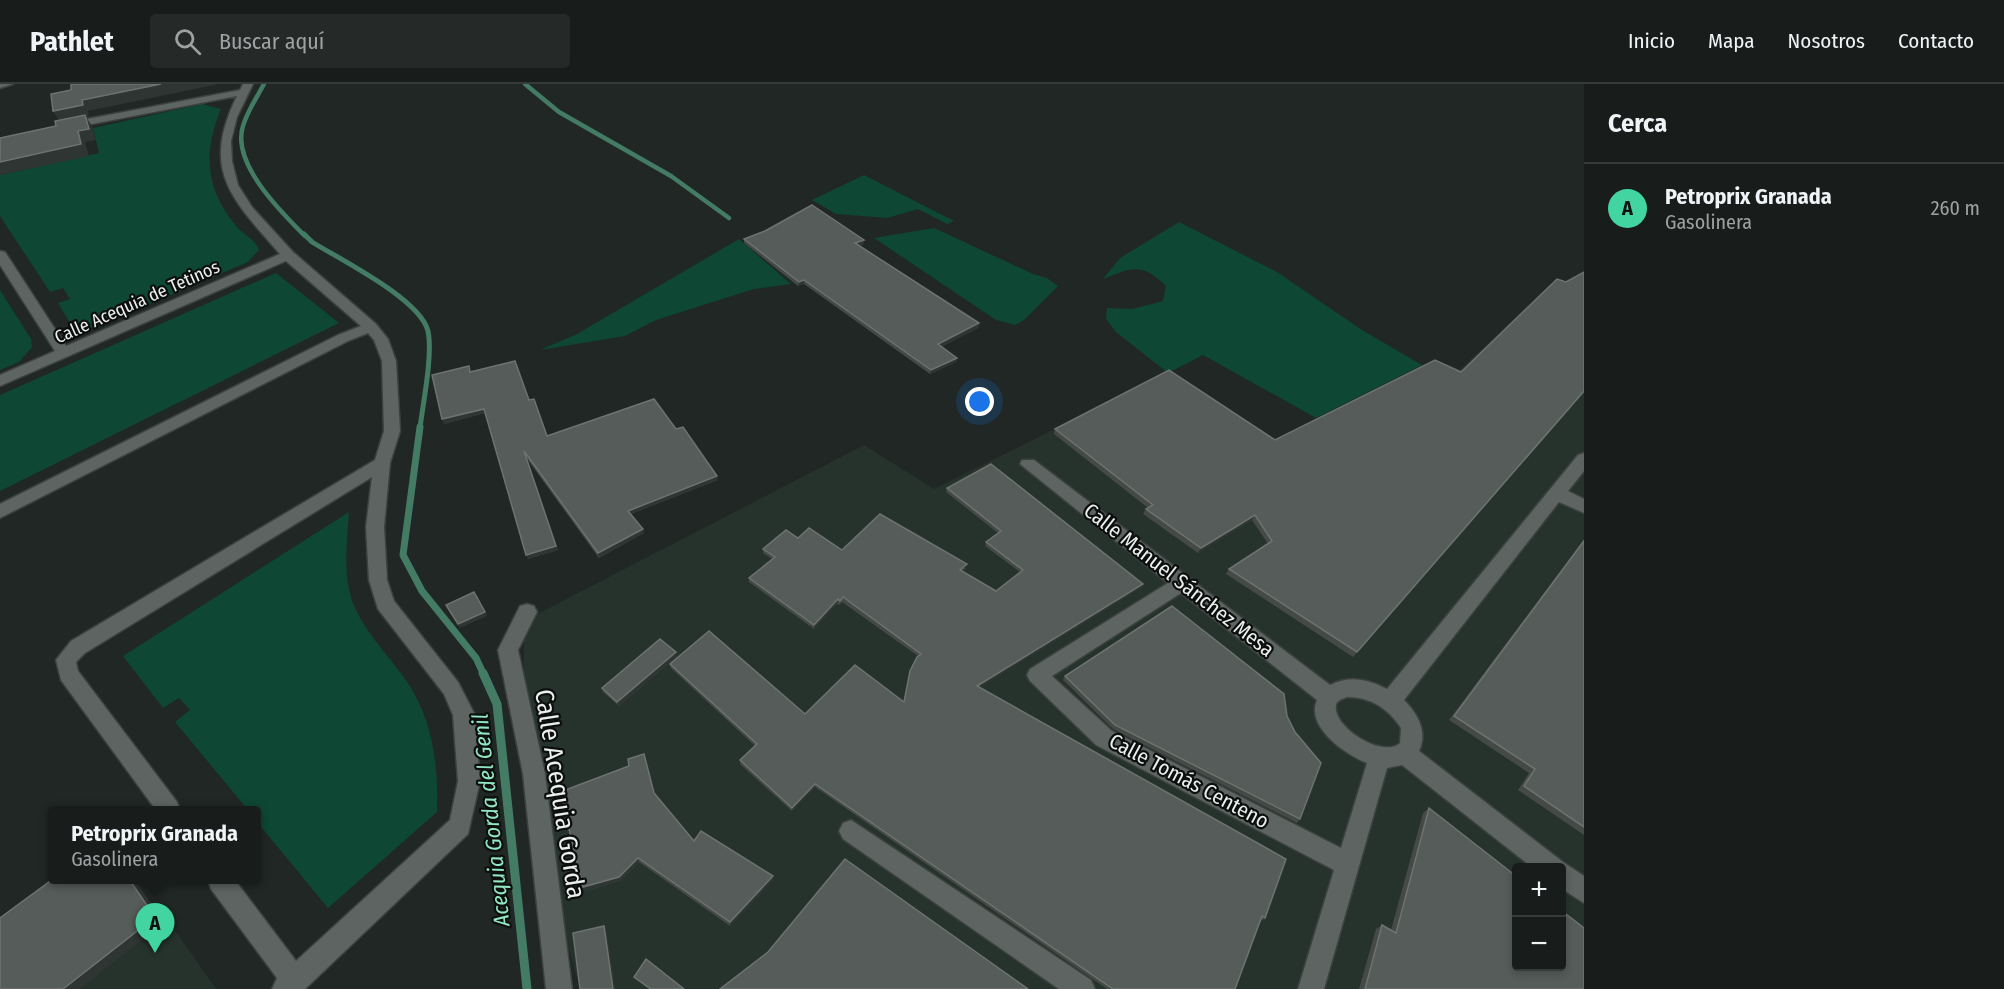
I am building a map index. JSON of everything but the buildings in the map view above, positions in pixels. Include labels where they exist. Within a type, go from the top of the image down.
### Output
[{"type":"street","points":[[0,86],[8,84]]},
{"type":"street","points":[[60,128],[246,88]]},
{"type":"street","points":[[223,884],[290,985],[460,826],[469,781],[464,715],[451,688],[385,604],[378,580],[375,527],[382,463],[392,431],[389,361],[381,339],[371,327],[306,273],[288,255],[247,209],[232,185],[226,161],[226,141],[232,117],[246,88]]},
{"type":"street","points":[[0,255],[64,354]]},
{"type":"street","name":"Calle Acequia de Tetinos","points":[[0,381],[288,255]]},
{"type":"street","points":[[0,512],[335,342],[371,327]]},
{"type":"street","points":[[1390,700],[1584,459]]},
{"type":"street","points":[[166,806],[68,674],[66,660],[78,647],[382,463]]},
{"type":"street","name":"Calle Manuel Sánchez Mesa","points":[[1028,464],[1329,697]]},
{"type":"street","points":[[1556,493],[1584,507]]},
{"type":"street","name":"Calle Tomás Centeno","points":[[1182,583],[1037,675],[1104,738],[1349,865]]},
{"type":"street","name":"Calle Acequia Gorda","points":[[527,612],[508,650],[534,774],[559,989]]},
{"type":"street","points":[[1356,688],[1368,690],[1390,700],[1400,710],[1413,733],[1412,745],[1405,754],[1394,758],[1379,758],[1358,751],[1343,741],[1328,720],[1326,706],[1329,697],[1338,690],[1356,688]]},
{"type":"street","points":[[1405,754],[1548,863]]},
{"type":"street","points":[[1311,989],[1379,758]]},
{"type":"street","points":[[851,831],[1082,989]]},
{"type":"street","points":[[1566,877],[1584,891]]},
{"type":"shaded area","points":[[1584,273],[1584,989],[580,989],[523,785],[524,621],[864,445],[934,489],[1168,373],[1271,441],[1427,363],[1455,374],[1552,283],[1562,288]]},
{"type":"shaded area","points":[[165,916],[216,989],[73,989]]},
{"type":"green space","points":[[202,104],[221,109],[211,140],[210,155],[210,170],[218,199],[237,227],[252,240],[259,250],[248,262],[90,329],[74,329],[58,303],[70,299],[63,288],[50,292],[0,216],[0,175],[99,153],[93,128]]},
{"type":"green space","points":[[864,175],[954,221],[947,224],[918,209],[887,218],[836,214],[812,200]]},
{"type":"green space","points":[[1179,222],[1277,272],[1362,330],[1422,365],[1316,418],[1203,355],[1168,373],[1116,332],[1106,319],[1107,308],[1132,309],[1163,301],[1166,286],[1150,273],[1136,269],[1103,279],[1120,258]]},
{"type":"green space","points":[[934,228],[1033,274],[1047,278],[1058,286],[1024,320],[1015,325],[996,320],[874,238]]},
{"type":"green space","points":[[739,239],[791,284],[754,289],[656,320],[625,336],[540,350],[577,334]]},
{"type":"green space","points":[[276,273],[339,323],[0,491],[0,395]]},
{"type":"green space","points":[[0,290],[31,339],[32,347],[19,362],[0,370]]},
{"type":"green space","points":[[349,512],[346,561],[351,597],[366,628],[408,683],[423,713],[433,745],[437,779],[437,812],[328,908],[261,827],[261,806],[245,806],[175,722],[190,710],[179,698],[163,708],[123,656]]},
{"type":"waterway","name":"Acequia Gorda del Genil","points":[[264,84],[243,126],[241,140],[244,155],[260,186],[305,236]]},
{"type":"waterway","points":[[525,84],[559,112],[671,176],[729,218]]},
{"type":"waterway","name":"Acequia Gorda del Genil","points":[[304,234],[312,242],[378,281],[411,306],[422,319],[428,331],[429,353],[420,428]]},
{"type":"waterway","name":"Acequia Gorda del Genil","points":[[420,427],[403,555],[422,591],[476,658],[484,675]]},
{"type":"waterway","name":"Acequia Gorda del Genil","points":[[483,673],[497,704],[527,989]]},
{"type":"place","name":"Petroprix Granada","points":[[155,953]]}]
